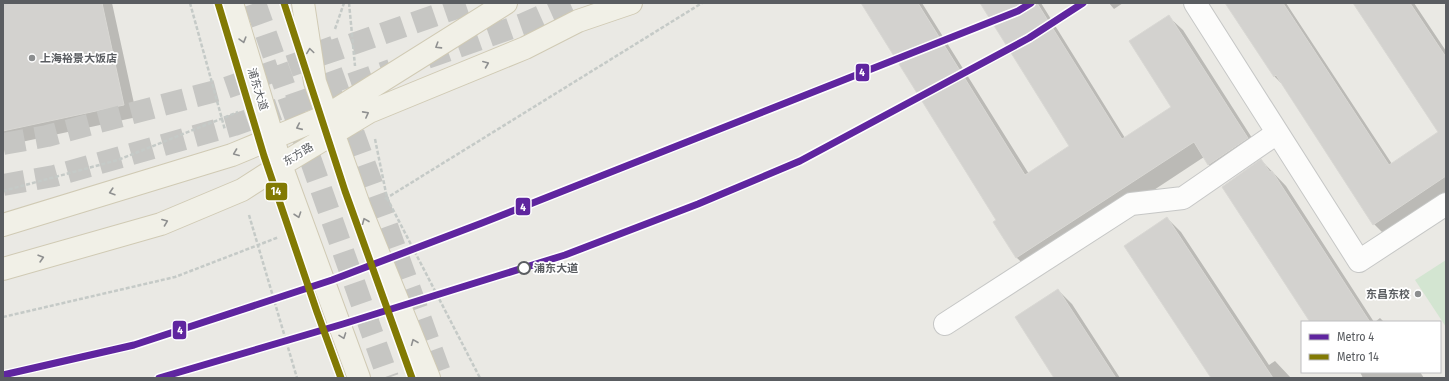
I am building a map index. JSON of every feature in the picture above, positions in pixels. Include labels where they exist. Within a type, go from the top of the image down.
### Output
[{"type":"main road","name":"浦东大道","points":[[232,3],[280,165],[359,378]]},
{"type":"main road","points":[[303,3],[314,82],[360,208],[429,378]]},
{"type":"main road","name":"东方路","points":[[3,269],[162,224],[242,190],[280,165],[329,125],[364,104],[506,3]]},
{"type":"main road","name":"东方路","points":[[364,104],[525,48],[578,21],[631,3]]},
{"type":"main road","name":"东方路","points":[[3,225],[232,155],[272,139],[329,125]]},
{"type":"lane","points":[[1195,3],[1359,261],[1446,204]]},
{"type":"lane","points":[[945,324],[1131,204],[1183,198],[1277,133]]},
{"type":"path","points":[[334,32],[344,3]]},
{"type":"path","points":[[349,3],[364,104],[387,198],[480,378]]},
{"type":"path","points":[[3,191],[118,160],[261,102]]},
{"type":"green space","points":[[1446,260],[1446,327],[1415,280]]},
{"type":"building","points":[[3,3],[102,3],[124,105],[3,131]]},
{"type":"building","points":[[861,3],[918,3],[1025,175],[1069,146],[980,3],[1037,3],[1122,139],[1171,107],[1129,41],[1169,15],[1248,138],[1208,165],[1194,142],[1016,258],[993,222],[996,220]]},
{"type":"building","points":[[1225,3],[1283,3],[1389,165],[1438,132],[1353,3],[1410,3],[1446,57],[1446,176],[1373,225],[1276,75],[1274,77]]},
{"type":"building","points":[[1261,159],[1270,172],[1272,171],[1369,321],[1309,321],[1222,187]]},
{"type":"building","points":[[1167,217],[1273,378],[1211,378],[1124,246]]},
{"type":"building","points":[[1058,289],[1116,378],[1054,378],[1015,317]]},
{"type":"tunnel","points":[[255,3],[388,378]]},
{"type":"tunnel","points":[[3,144],[47,136],[223,89],[471,3]]},
{"type":"tunnel","points":[[427,58],[523,24],[570,3]]},
{"type":"tunnel","points":[[320,40],[442,378]]},
{"type":"tunnel","points":[[3,185],[54,176],[234,125],[391,70]]},
{"type":"metro line","name":"14","points":[[218,3],[264,156],[341,378]]},
{"type":"metro line","name":"14","points":[[284,3],[345,191],[412,378]]},
{"type":"metro line","name":"4","points":[[3,375],[134,345],[332,280],[482,223],[1018,11],[1031,3]]},
{"type":"metro line","name":"4","points":[[159,378],[343,324],[565,255],[698,204],[800,161],[1029,38],[1083,3]]},
{"type":"place","name":"上海裕景大饭店","points":[[32,58]]},
{"type":"place","name":"浦东大道","points":[[524,268]]},
{"type":"place","name":"东昌东校","points":[[1418,294]]}]
